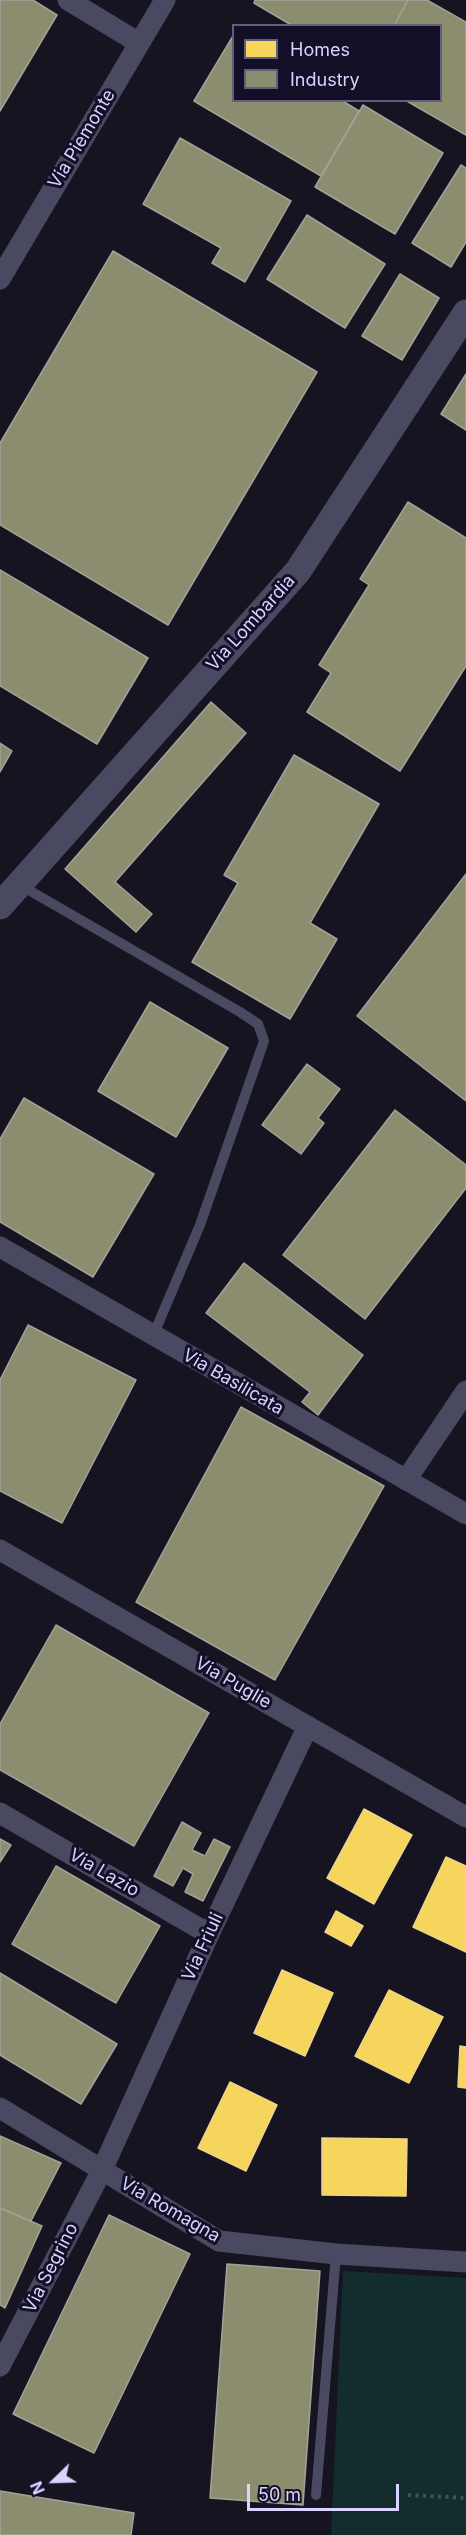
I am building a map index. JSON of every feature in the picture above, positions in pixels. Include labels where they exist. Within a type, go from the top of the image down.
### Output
[{"type":"street","points":[[68,0],[139,43]]},
{"type":"street","name":"Via Piemonte","points":[[0,279],[165,0]]},
{"type":"street","name":"Via Lombardia","points":[[0,906],[298,571],[466,313]]},
{"type":"street","name":"Via Basilicata","points":[[0,1247],[466,1514]]},
{"type":"street","points":[[406,1480],[466,1391]]},
{"type":"street","name":"Via Puglie","points":[[0,1550],[466,1817]]},
{"type":"street","name":"Via Friuli","points":[[102,2170],[209,1934],[308,1726]]},
{"type":"street","name":"Via Lazio","points":[[0,1813],[209,1934]]},
{"type":"street","name":"Via Romagna","points":[[0,2108],[219,2241],[336,2254],[466,2262]]},
{"type":"street","name":"Via Segrino","points":[[0,2366],[102,2170]]},
{"type":"lane","points":[[19,884],[258,1024],[264,1041],[200,1225],[153,1336]]},
{"type":"lane","points":[[316,2495],[336,2254]]},
{"type":"path","points":[[408,2495],[466,2498]]},
{"type":"green space","points":[[343,2271],[466,2278],[466,2535],[331,2535]]},
{"type":"building: Homes","points":[[364,1809],[412,1835],[374,1904],[327,1878]]},
{"type":"building: Homes","points":[[446,1857],[466,1866],[466,1952],[413,1927]]},
{"type":"building: Homes","points":[[336,1911],[363,1926],[351,1946],[325,1932]]},
{"type":"building: Homes","points":[[282,1970],[333,1993],[305,2056],[254,2033]]},
{"type":"building: Homes","points":[[389,1990],[443,2017],[409,2083],[355,2056]]},
{"type":"building: Homes","points":[[460,2046],[466,2047],[466,2088],[458,2087]]},
{"type":"building: Homes","points":[[230,2082],[277,2105],[246,2171],[198,2148]]},
{"type":"building: Homes","points":[[322,2138],[407,2139],[406,2196],[322,2195]]},
{"type":"building: Industry","points":[[0,0],[33,0],[57,15],[0,111]]},
{"type":"building: Industry","points":[[255,0],[408,0],[395,24],[290,24],[254,3]]},
{"type":"building: Industry","points":[[408,0],[427,0],[466,22],[466,135],[408,102],[442,102],[442,24],[395,24]]},
{"type":"building: Industry","points":[[232,38],[232,102],[344,102],[359,111],[321,176],[194,101]]},
{"type":"building: Industry","points":[[363,105],[443,153],[395,234],[315,187]]},
{"type":"building: Industry","points":[[180,138],[291,201],[245,282],[212,263],[221,248],[143,204]]},
{"type":"building: Industry","points":[[461,165],[466,168],[466,242],[451,267],[412,243]]},
{"type":"building: Industry","points":[[307,215],[385,264],[345,328],[267,279]]},
{"type":"building: Industry","points":[[113,251],[317,372],[168,625],[0,525],[0,443]]},
{"type":"building: Industry","points":[[400,274],[439,298],[402,360],[362,336]]},
{"type":"building: Industry","points":[[466,374],[466,430],[441,414]]},
{"type":"building: Industry","points":[[408,502],[466,538],[466,666],[400,771],[307,712],[331,673],[319,665],[369,585],[360,579]]},
{"type":"building: Industry","points":[[0,570],[148,658],[97,744],[0,686]]},
{"type":"building: Industry","points":[[211,702],[246,733],[115,882],[152,914],[136,932],[65,869]]},
{"type":"building: Industry","points":[[0,743],[12,751],[0,772]]},
{"type":"building: Industry","points":[[294,755],[379,804],[310,923],[337,939],[290,1019],[192,962],[238,883],[224,875]]},
{"type":"building: Industry","points":[[466,874],[466,1101],[357,1016]]},
{"type":"building: Industry","points":[[150,1002],[228,1048],[176,1137],[98,1091]]},
{"type":"building: Industry","points":[[307,1064],[340,1089],[318,1118],[324,1123],[301,1154],[262,1125]]},
{"type":"building: Industry","points":[[24,1098],[154,1174],[93,1277],[0,1222],[0,1139]]},
{"type":"building: Industry","points":[[395,1110],[466,1165],[466,1188],[365,1319],[283,1255]]},
{"type":"building: Industry","points":[[244,1263],[363,1355],[318,1415],[302,1402],[310,1392],[206,1313]]},
{"type":"building: Industry","points":[[28,1325],[136,1380],[62,1523],[0,1491],[0,1380]]},
{"type":"building: Industry","points":[[241,1407],[384,1486],[275,1680],[136,1602]]},
{"type":"building: Industry","points":[[56,1625],[209,1713],[134,1846],[0,1770],[0,1724]]},
{"type":"building: Industry","points":[[182,1822],[201,1833],[192,1850],[205,1856],[214,1839],[230,1847],[203,1901],[185,1892],[193,1874],[183,1868],[173,1886],[154,1876]]},
{"type":"building: Industry","points":[[0,1839],[11,1845],[0,1862]]},
{"type":"building: Industry","points":[[56,1866],[160,1926],[116,2003],[12,1944]]},
{"type":"building: Industry","points":[[0,1973],[117,2044],[81,2104],[0,2055]]},
{"type":"building: Industry","points":[[0,2136],[61,2163],[31,2221],[0,2208]]},
{"type":"building: Industry","points":[[0,2208],[42,2226],[5,2308],[0,2305]]},
{"type":"building: Industry","points":[[109,2215],[190,2254],[94,2453],[13,2414]]},
{"type":"building: Industry","points":[[227,2264],[320,2271],[303,2505],[210,2498]]},
{"type":"building: Industry","points":[[0,2491],[134,2513],[131,2535],[0,2535]]}]
